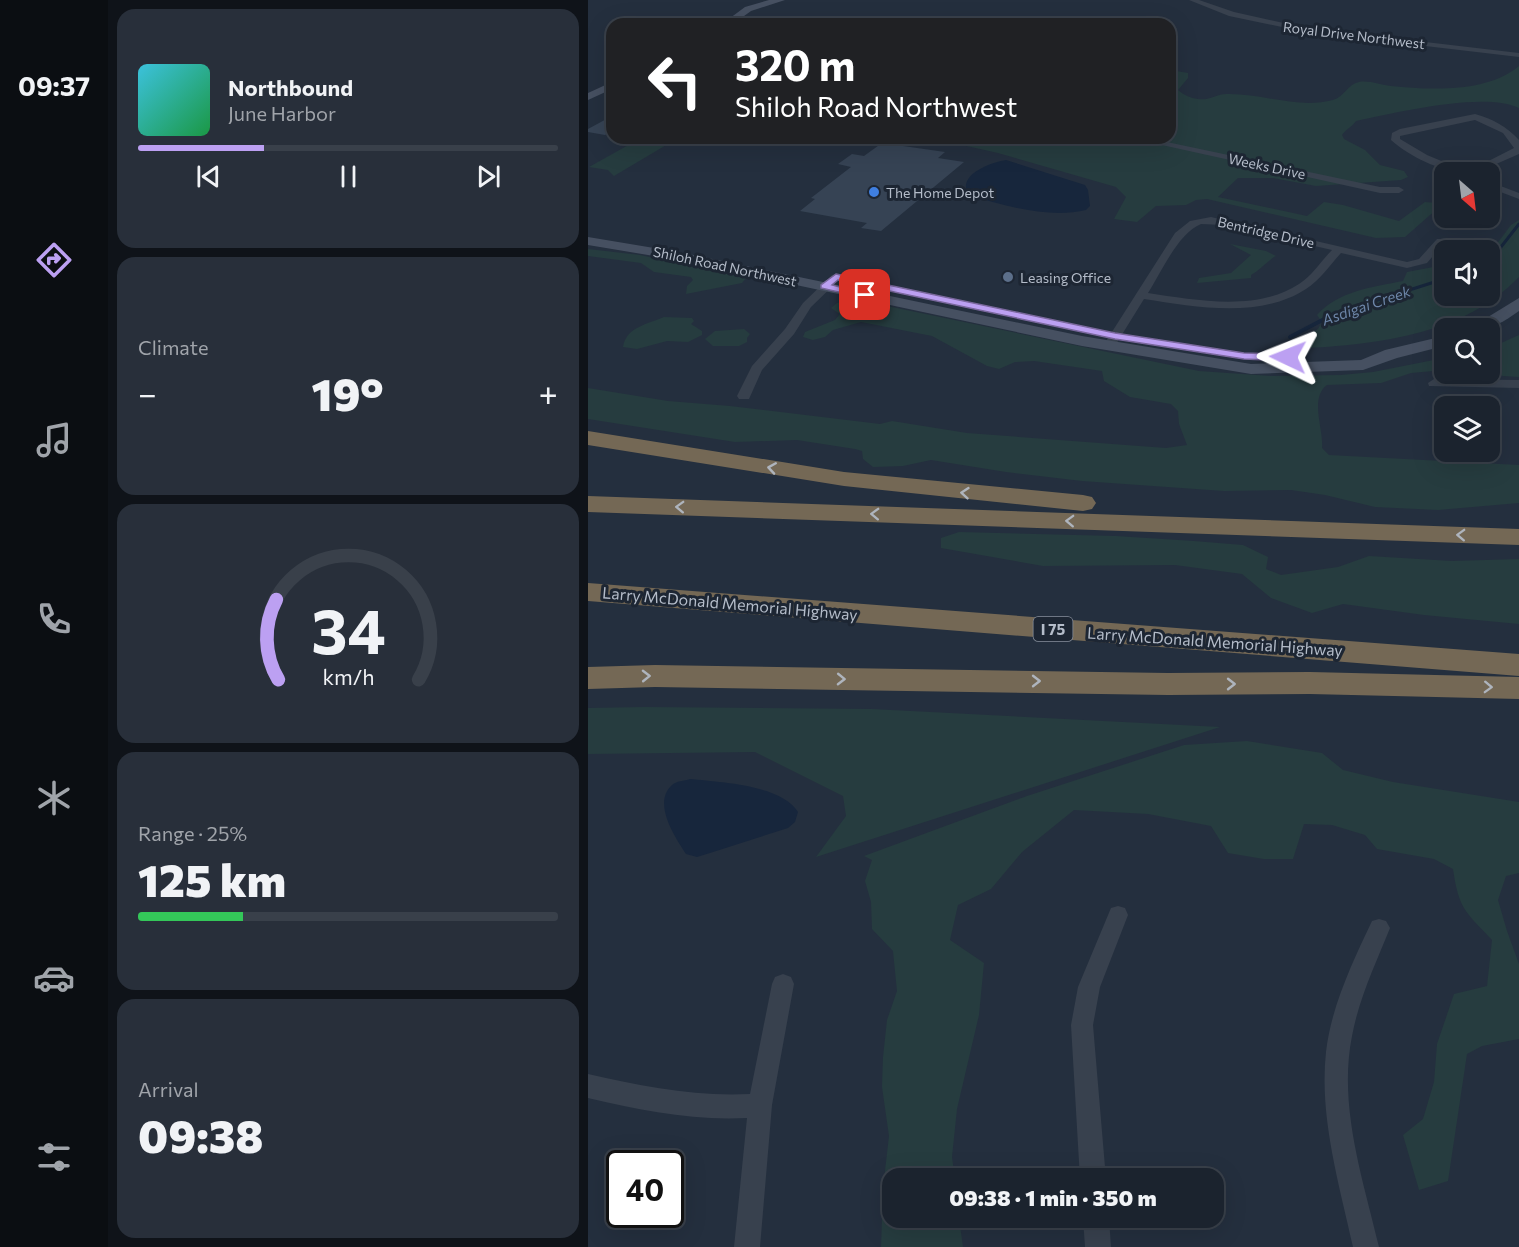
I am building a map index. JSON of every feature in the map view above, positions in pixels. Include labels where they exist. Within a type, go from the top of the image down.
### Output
[{"type":"highway","points":[[588,438],[896,486],[1237,514],[1359,531]]},
{"type":"highway","points":[[588,504],[1519,537]]},
{"type":"highway","points":[[588,574],[1519,647]]},
{"type":"highway","name":"Larry McDonald Memorial Highway","points":[[588,592],[1519,665]]},
{"type":"highway","points":[[588,678],[655,676],[1168,684],[1310,683],[1519,688]]},
{"type":"street","name":"Royal Drive Northwest","points":[[1192,0],[1232,14],[1306,30],[1519,55]]},
{"type":"street","points":[[735,18],[758,2],[774,5],[784,1]]},
{"type":"street","points":[[748,18],[756,12],[758,2]]},
{"type":"street","points":[[588,97],[606,88]]},
{"type":"street","points":[[588,104],[606,95]]},
{"type":"street","points":[[1437,162],[1416,153],[1396,140],[1395,135],[1403,131],[1475,117],[1488,121],[1512,136],[1519,149],[1514,154],[1495,162]]},
{"type":"street","name":"Weeks Drive","points":[[1163,144],[1371,188],[1399,190]]},
{"type":"street","points":[[1500,189],[1519,196]]},
{"type":"street","name":"Bentridge Drive","points":[[1112,341],[1185,227],[1200,221],[1224,222],[1413,265],[1424,261],[1434,249]]},
{"type":"street","name":"Shiloh Road Northwest","points":[[588,229],[1112,341],[1175,359],[1251,369],[1363,365],[1391,354],[1434,343]]},
{"type":"street","name":"Shiloh Road Northwest","points":[[588,241],[830,282]]},
{"type":"street","points":[[1140,295],[1188,303],[1226,305],[1256,303],[1284,295],[1304,286],[1339,249]]},
{"type":"street","points":[[744,396],[756,369],[774,351],[789,344],[798,333],[794,326],[807,305],[830,282]]},
{"type":"street","points":[[1499,318],[1519,304]]},
{"type":"street","points":[[1500,384],[1519,384]]},
{"type":"street","points":[[1092,1168],[1082,1025],[1089,987],[1118,915]]},
{"type":"street","points":[[1366,1247],[1340,1124],[1337,1092],[1338,1050],[1348,1011],[1379,928]]},
{"type":"street","points":[[747,1247],[760,1105],[783,984]]},
{"type":"street","points":[[588,1086],[682,1106],[711,1108],[760,1105]]},
{"type":"street","points":[[1097,1228],[1098,1247]]},
{"type":"green space","points":[[1519,66],[1519,108],[1504,103],[1485,102],[1439,105],[1356,121],[1342,135],[1344,139],[1365,150],[1380,165],[1404,171],[1408,177],[1401,180],[1316,186],[1273,178],[1238,178],[1218,197],[1307,216],[1324,202],[1399,221],[1425,202],[1434,203],[1434,212],[1405,237],[1376,238],[1207,199],[1196,200],[1186,205],[1156,206],[1137,222],[1114,219],[1126,197],[1116,187],[998,153],[958,144],[1176,144],[1176,71],[1188,73],[1188,78],[1178,90],[1192,98],[1206,99],[1229,94],[1307,103],[1333,100],[1359,82],[1441,89],[1491,81]]},
{"type":"green space","points":[[630,144],[668,144],[614,176],[608,170],[589,167]]},
{"type":"green space","points":[[1519,220],[1519,277],[1500,294],[1500,240],[1511,225]]},
{"type":"green space","points":[[1230,244],[1266,251],[1276,256],[1251,275],[1251,278],[1197,283],[1199,278],[1231,273],[1251,255]]},
{"type":"green space","points":[[588,249],[640,255],[746,278],[742,283],[686,294],[687,286],[693,280],[691,277],[654,272],[641,263],[588,256]]},
{"type":"green space","points":[[1434,267],[1434,306],[1482,306],[1459,318],[1434,318],[1434,328],[1393,339],[1308,348],[1306,336],[1318,329],[1322,322],[1317,315],[1325,307],[1357,291],[1403,281],[1407,272]]},
{"type":"green space","points":[[863,301],[1199,371],[1271,376],[1341,375],[1373,372],[1434,360],[1434,371],[1411,373],[1381,383],[1327,385],[1319,398],[1318,406],[1322,448],[1329,455],[1519,465],[1519,503],[1438,510],[1375,507],[1325,495],[1291,490],[1224,491],[1082,481],[931,460],[903,466],[873,467],[863,459],[862,451],[855,449],[797,440],[735,442],[588,419],[588,388],[668,401],[880,424],[892,421],[967,433],[1166,448],[1187,445],[1179,424],[1178,411],[1171,404],[1130,397],[1104,381],[1102,371],[1034,361],[1015,362],[999,369],[987,366],[932,336],[861,322],[833,330],[825,337],[813,340],[803,337],[805,332],[835,320],[840,314],[831,308],[837,303]]},
{"type":"green space","points":[[664,317],[692,318],[694,321],[691,324],[702,331],[702,335],[688,342],[667,341],[637,349],[623,347],[628,335],[633,331]]},
{"type":"green space","points":[[744,329],[750,334],[747,342],[739,346],[713,346],[705,339],[715,331]]},
{"type":"green space","points":[[1519,335],[1519,377],[1500,375],[1500,344]]},
{"type":"green space","points":[[959,532],[1116,536],[1243,545],[1268,557],[1266,569],[1281,575],[1338,567],[1369,556],[1452,561],[1519,559],[1519,624],[1343,604],[1312,613],[1271,598],[1242,574],[1175,565],[1043,566],[941,548],[941,538]]},
{"type":"green space","points":[[588,708],[872,709],[1220,727],[816,857],[846,816],[843,796],[755,752],[588,754]]},
{"type":"green space","points":[[1247,741],[1322,753],[1343,770],[1393,782],[1519,802],[1519,873],[1506,876],[1498,900],[1519,964],[1519,1039],[1482,1046],[1467,1054],[1448,1181],[1419,1190],[1403,1135],[1423,1119],[1434,1082],[1437,1044],[1454,994],[1487,986],[1492,940],[1461,902],[1453,869],[1434,859],[1377,849],[1365,835],[1332,825],[1304,824],[1293,859],[1264,859],[1228,853],[1211,826],[1148,814],[1074,810],[1022,852],[991,889],[958,905],[950,940],[984,963],[979,1015],[957,1109],[952,1157],[954,1168],[885,1168],[889,1136],[882,1087],[883,1057],[887,1020],[897,991],[893,951],[872,929],[871,902],[865,881],[872,860],[864,856],[1027,796],[1184,745]]},
{"type":"green space","points":[[882,1218],[882,1228],[960,1228],[963,1247],[881,1247]]},
{"type":"water","points":[[1006,160],[1085,185],[1090,206],[1086,210],[1072,212],[1042,212],[1012,207],[969,195],[966,188],[971,176],[984,167]]},
{"type":"water","points":[[690,779],[765,790],[790,803],[798,812],[795,822],[788,828],[697,857],[686,854],[667,820],[664,801],[666,792],[672,785]]},
{"type":"building","points":[[606,119],[605,135],[588,132],[588,129]]},
{"type":"building","name":"The Home Depot","points":[[881,144],[889,144],[945,152],[938,158],[964,162],[881,231],[861,228],[867,223],[800,211],[815,199],[811,198],[851,167],[838,164],[852,154],[864,156]]},
{"type":"waterway","name":"Asdigai Creek","points":[[1500,248],[1519,224]]},
{"type":"waterway","name":"Asdigai Creek","points":[[1327,316],[1434,282]]},
{"type":"waterway","name":"Asdigai Creek","points":[[1290,337],[1332,315]]},
{"type":"place","name":"The Home Depot","points":[[874,192]]},
{"type":"place","name":"Leasing Office","points":[[1008,277]]},
{"type":"route","points":[[865,295],[824,286],[836,277],[1115,336],[1244,356],[1288,357]]}]
